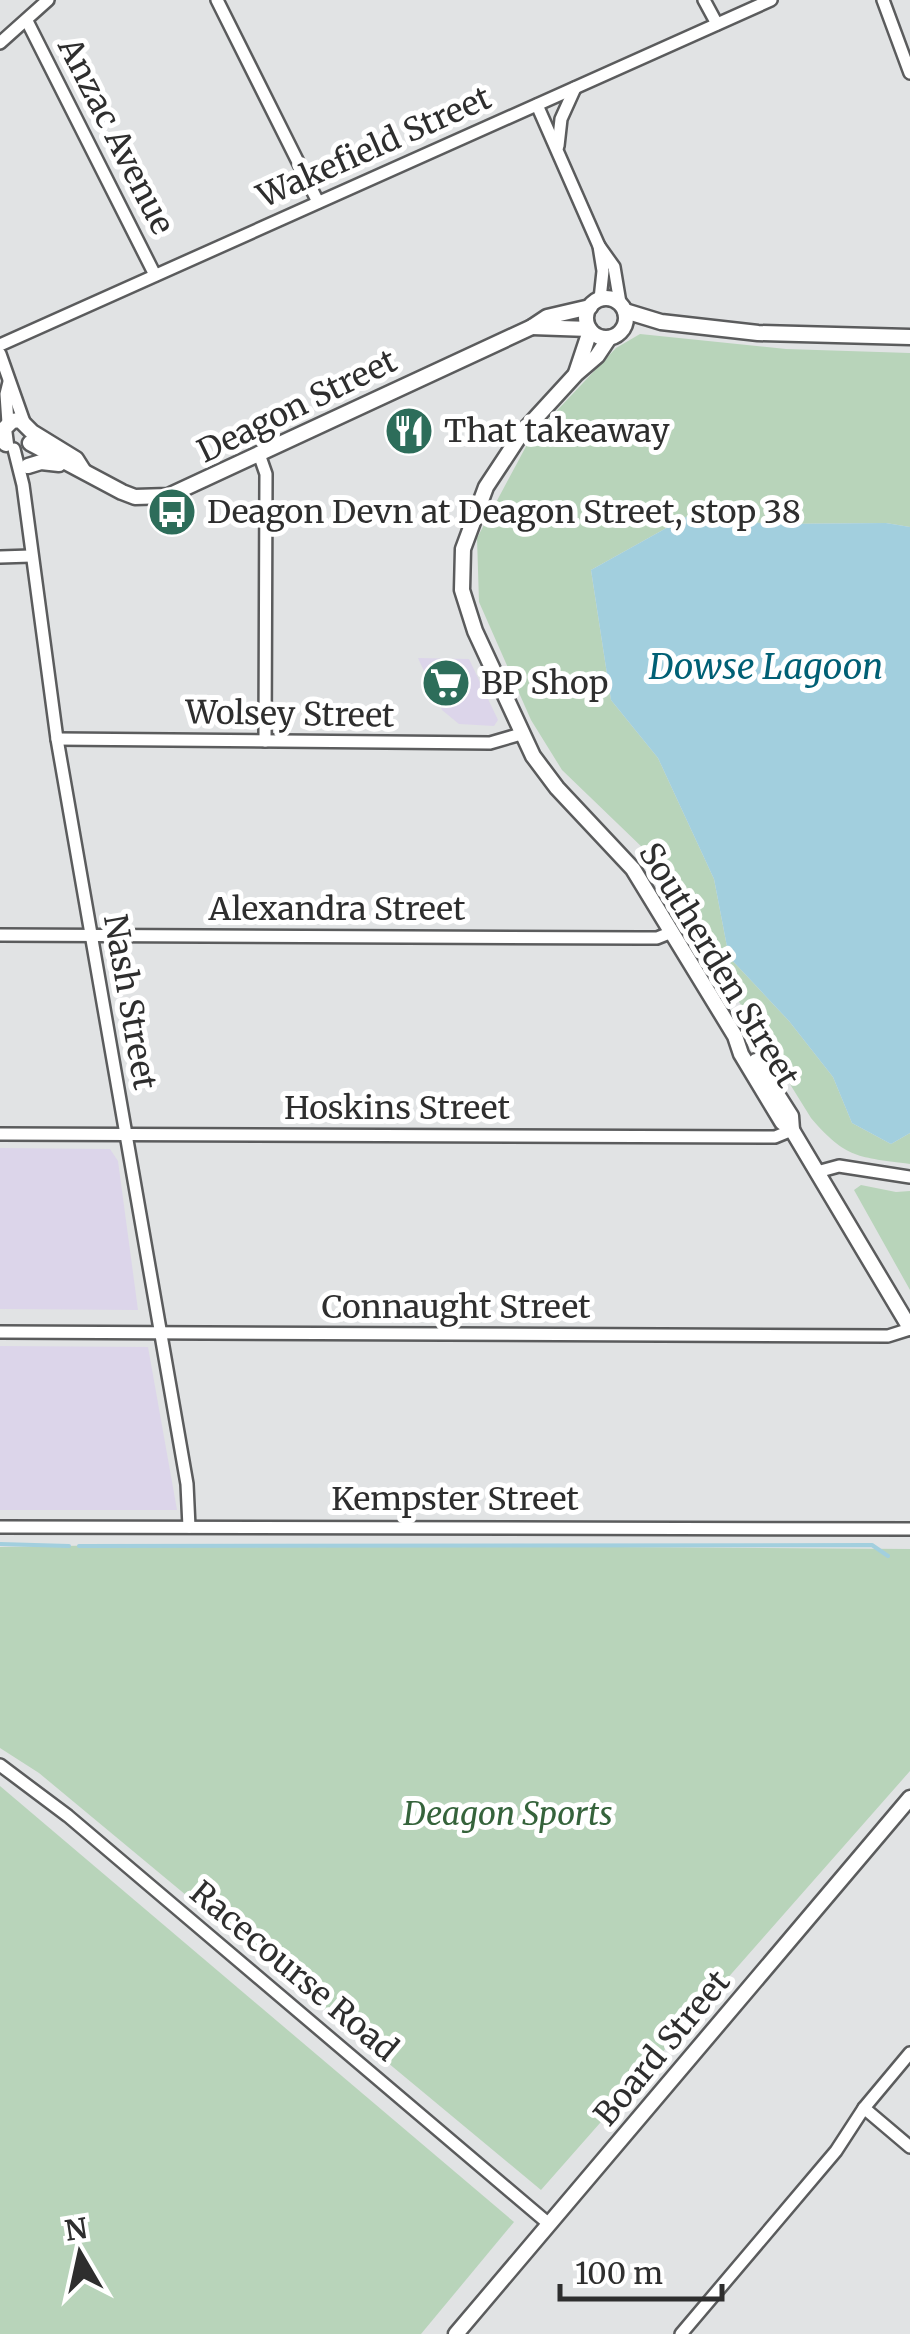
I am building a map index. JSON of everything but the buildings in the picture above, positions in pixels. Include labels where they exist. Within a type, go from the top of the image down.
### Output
[{"type":"main road","points":[[661,322],[599,337],[589,330],[586,318],[594,303],[610,298],[622,307],[661,322],[758,333],[910,337]]},
{"type":"main road","name":"Deagon Street","points":[[15,436],[122,492],[151,498],[183,492],[548,317],[594,303]]},
{"type":"main road","points":[[616,334],[622,307]]},
{"type":"main road","name":"Deagon Street","points":[[532,327],[589,330]]},
{"type":"main road","name":"Southerden Street","points":[[576,374],[589,330]]},
{"type":"main road","name":"Southerden Street","points":[[616,334],[521,434],[500,465],[476,512],[463,549],[462,590],[521,734],[545,774],[634,869],[735,1036],[740,1054],[782,1122],[792,1130],[910,1328]]},
{"type":"main road","name":"Deagon Street","points":[[15,436],[76,459],[84,470]]},
{"type":"main road","points":[[28,466],[41,462],[64,464]]},
{"type":"main road","name":"Board Street","points":[[457,2334],[910,1798]]},
{"type":"street","points":[[0,43],[48,0]]},
{"type":"street","points":[[217,0],[318,202]]},
{"type":"street","points":[[704,0],[717,24]]},
{"type":"street","name":"Wakefield Street","points":[[0,345],[771,0]]},
{"type":"street","points":[[883,0],[910,72]]},
{"type":"street","name":"Anzac Avenue","points":[[27,22],[156,275]]},
{"type":"street","points":[[558,150],[561,119],[575,88]]},
{"type":"street","points":[[536,105],[599,246],[614,267],[622,307]]},
{"type":"street","points":[[594,303],[603,271],[599,246]]},
{"type":"street","points":[[0,354],[16,391],[15,436]]},
{"type":"street","name":"Nash Street","points":[[15,436],[28,466],[24,485]]},
{"type":"street","name":"Nash Street","points":[[15,436],[57,739],[187,1484],[189,1527]]},
{"type":"street","points":[[259,454],[266,474],[265,741]]},
{"type":"street","points":[[0,557],[32,556]]},
{"type":"street","name":"Wolsey Street","points":[[57,739],[490,743],[521,734]]},
{"type":"street","name":"Alexandra Street","points":[[0,935],[641,938],[672,932]]},
{"type":"street","name":"Hoskins Street","points":[[0,1134],[775,1137],[792,1130]]},
{"type":"street","points":[[818,1172],[839,1166],[910,1177]]},
{"type":"street","name":"Connaught Street","points":[[0,1332],[888,1336],[910,1328]]},
{"type":"street","name":"Kempster Street","points":[[0,1526],[910,1529]]},
{"type":"street","name":"Racecourse Road","points":[[0,1764],[68,1816],[549,2224]]},
{"type":"street","points":[[681,2334],[836,2151],[864,2108],[910,2053]]},
{"type":"street","points":[[864,2108],[910,2148]]},
{"type":"shaded area","points":[[418,658],[469,659],[498,720],[494,726],[459,724],[442,710]]},
{"type":"shaded area","points":[[0,1148],[110,1149],[118,1161],[138,1310],[0,1309]]},
{"type":"shaded area","points":[[0,1346],[148,1347],[177,1510],[0,1510]]},
{"type":"green space","points":[[640,334],[786,349],[910,353],[910,527],[886,523],[773,524],[688,516],[591,570],[611,700],[658,758],[714,879],[729,957],[789,1021],[833,1077],[852,1123],[891,1144],[910,1133],[910,1164],[854,1154],[834,1142],[811,1118],[645,850],[562,770],[531,720],[479,602],[477,538],[530,439],[616,348]]},
{"type":"green space","points":[[861,1185],[910,1191],[910,1290],[854,1190]]},
{"type":"green space","name":"Deagon Sports","points":[[183,1544],[910,1549],[910,1771],[541,2190],[39,1773],[0,1748],[0,1547]]},
{"type":"green space","points":[[0,1786],[514,2222],[421,2334],[0,2334]]},
{"type":"water","name":"Dowse Lagoon","points":[[688,516],[773,524],[886,523],[910,527],[910,1133],[891,1144],[852,1123],[833,1077],[789,1021],[729,957],[714,879],[658,758],[611,700],[591,570]]},
{"type":"waterway","points":[[0,1544],[69,1546]]},
{"type":"waterway","points":[[79,1546],[872,1545],[888,1556]]},
{"type":"place","name":"That takeaway","points":[[409,431]]},
{"type":"place","name":"Deagon Devn at Deagon Street, stop 38","points":[[172,512]]},
{"type":"place","name":"BP Shop","points":[[446,683]]}]
